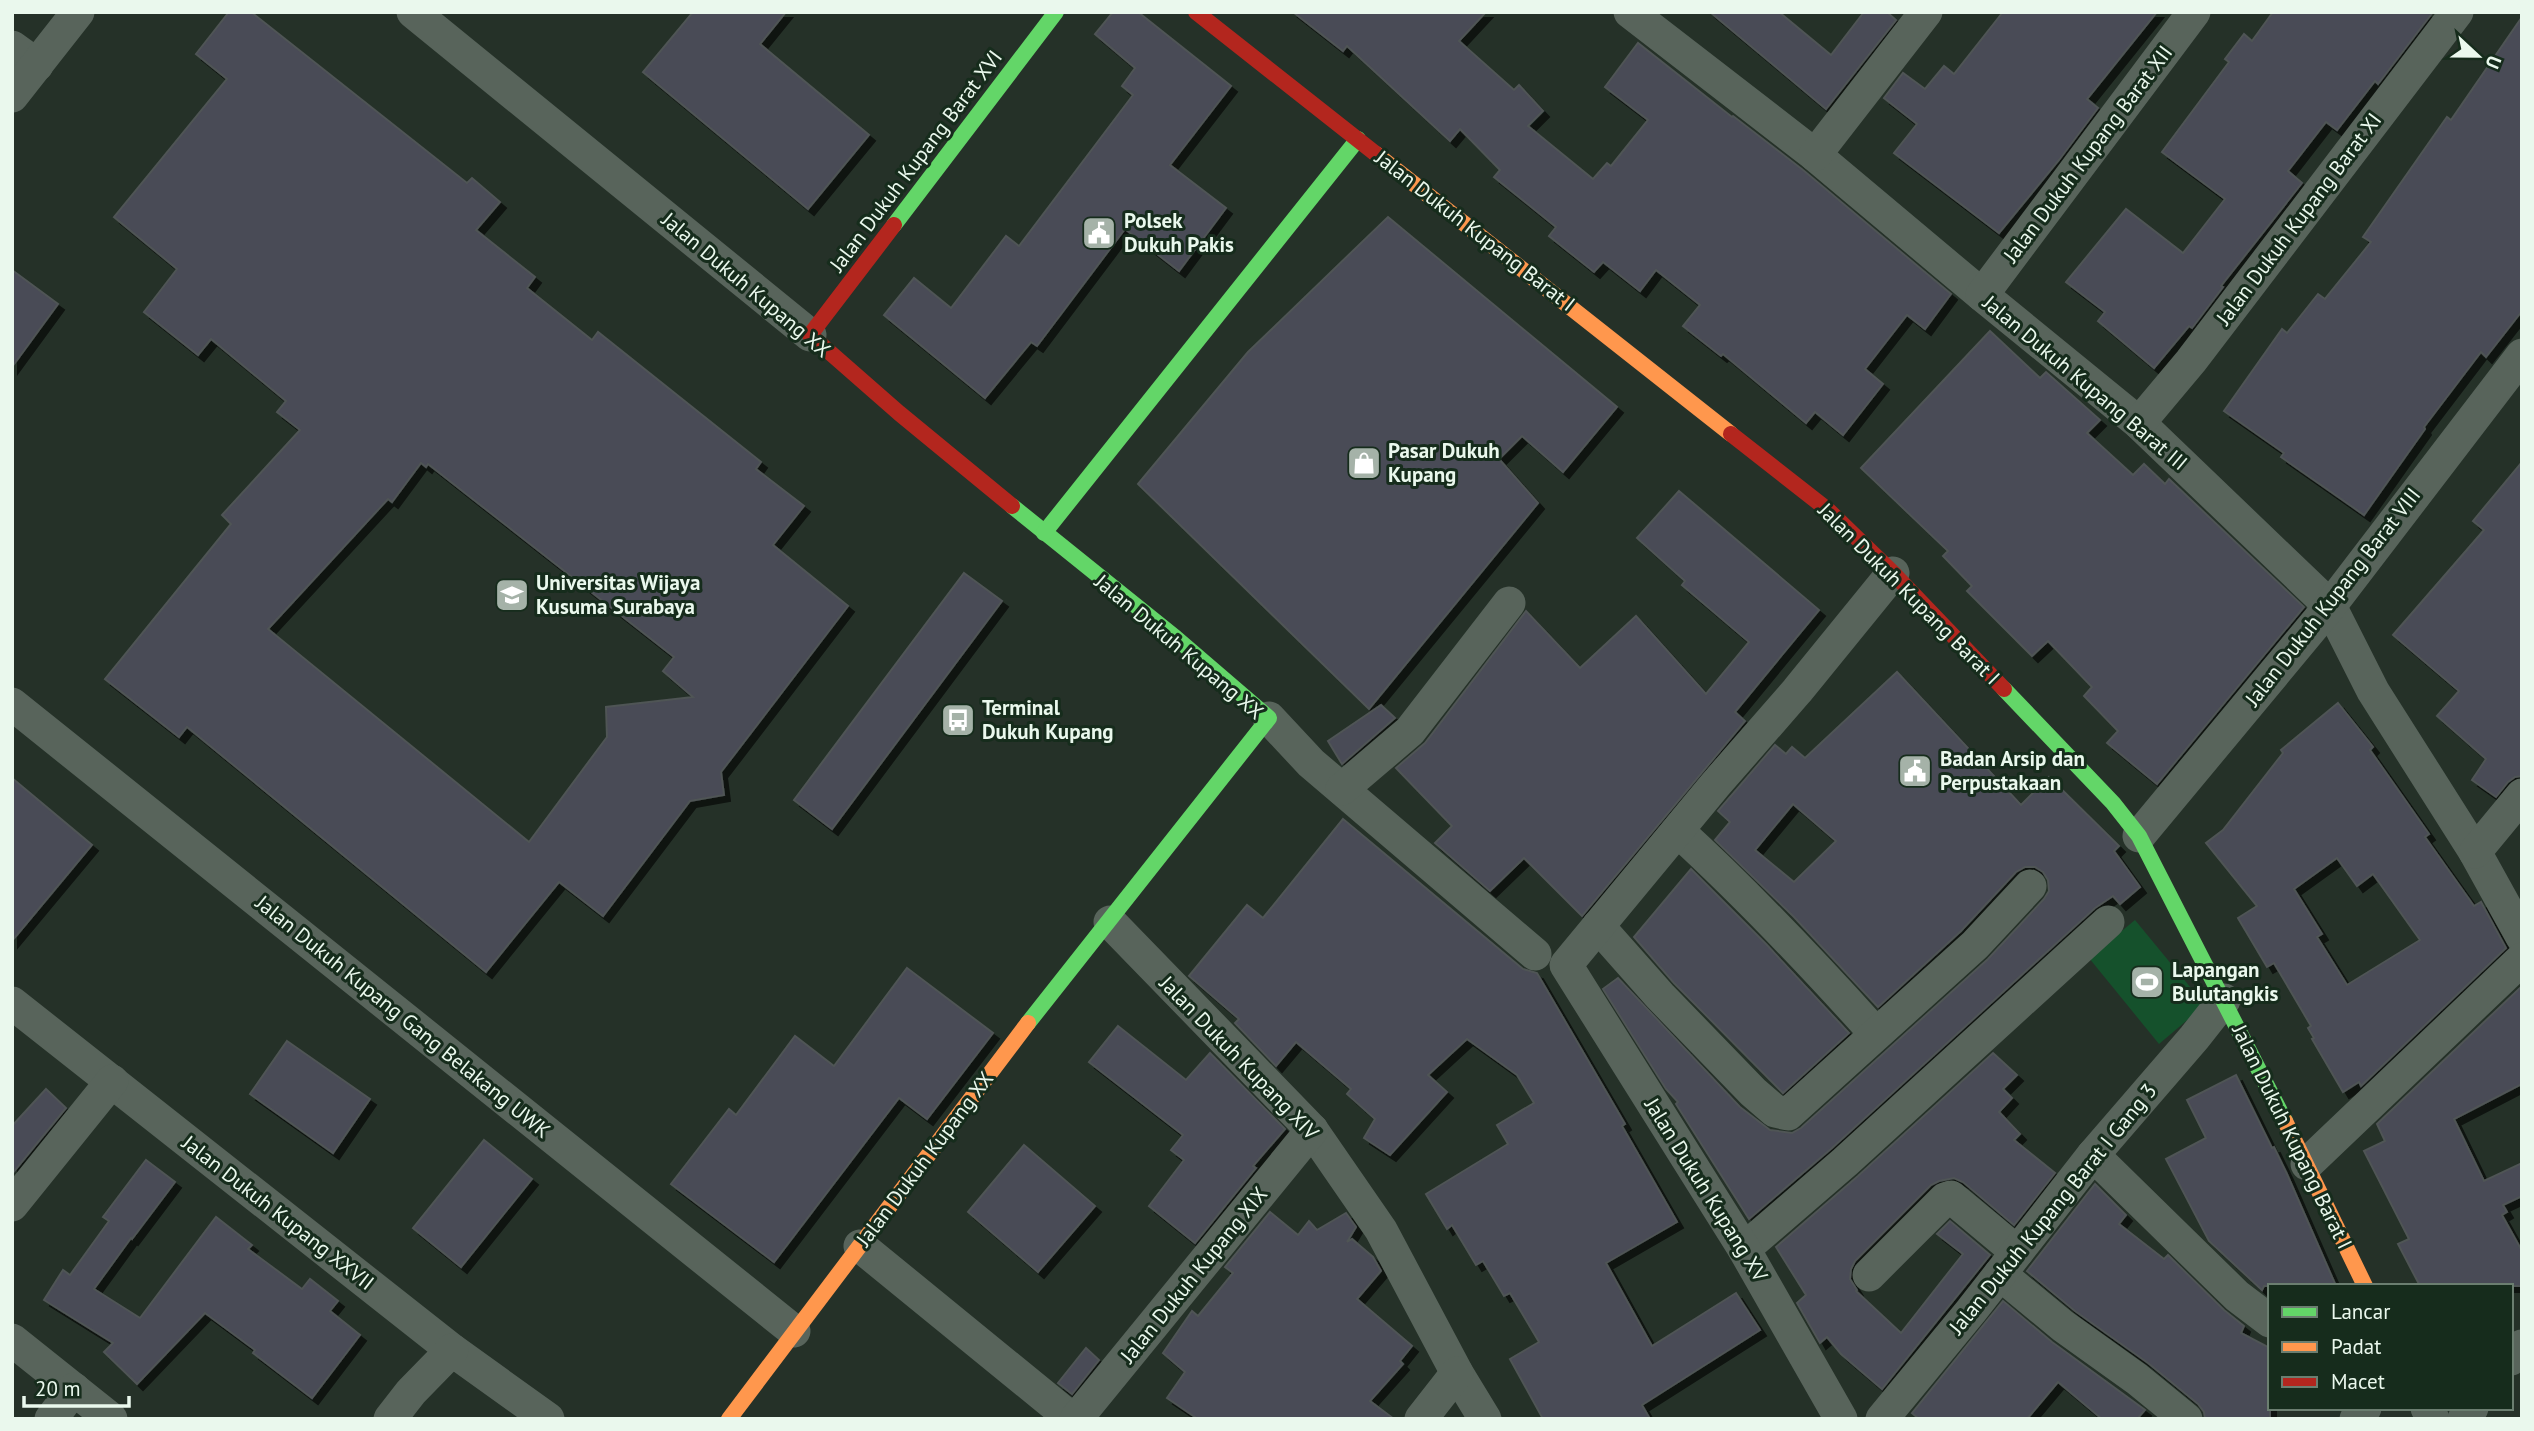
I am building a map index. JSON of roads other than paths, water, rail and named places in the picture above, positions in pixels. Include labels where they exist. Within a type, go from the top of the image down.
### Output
[{"type":"street","points":[[12,96],[24,56],[78,12]]},
{"type":"street","name":"Jalan Dukuh Kupang XX","points":[[413,12],[810,335],[885,403],[1178,640],[1269,718],[1016,1038],[729,1419]]},
{"type":"street","name":"Jalan Dukuh Kupang Barat XVI","points":[[810,335],[1056,12]]},
{"type":"street","name":"Jalan Dukuh Kupang Barat I","points":[[1196,12],[1828,510],[1893,573],[2113,803],[2140,836],[2307,1164],[2364,1284]]},
{"type":"street","points":[[1815,155],[1926,12]]},
{"type":"street","name":"Jalan Dukuh Kupang Barat XII","points":[[1982,295],[2194,12]]},
{"type":"street","name":"Jalan Dukuh Kupang Barat XI","points":[[2139,423],[2191,361],[2456,12]]},
{"type":"street","name":"Jalan Dukuh Kupang Barat III","points":[[1642,16],[2139,423],[2330,606],[2373,691],[2475,852],[2522,937]]},
{"type":"street","points":[[1044,533],[1358,139]]},
{"type":"street","name":"Jalan Dukuh Kupang Barat VIII","points":[[2140,836],[2330,606],[2522,355]]},
{"type":"street","points":[[1893,573],[1598,926],[1660,996],[1753,1092],[1775,1111],[1788,1114],[1975,945],[2030,886]]},
{"type":"street","points":[[1342,789],[1410,731],[1509,603]]},
{"type":"street","name":"Jalan Dukuh Kupang Gang Belakang UWK","points":[[12,704],[794,1331]]},
{"type":"street","points":[[1269,718],[1311,763],[1535,954]]},
{"type":"street","points":[[2475,852],[2522,795]]},
{"type":"street","points":[[1678,831],[1814,965],[1876,1034]]},
{"type":"street","name":"Jalan Dukuh Kupang XIV","points":[[1110,922],[1312,1130],[1381,1230],[1457,1373],[1485,1419]]},
{"type":"street","points":[[1744,1249],[1846,1162],[2108,922]]},
{"type":"street","name":"Jalan Dukuh Kupang XV","points":[[1598,926],[1566,965],[1744,1249],[1841,1419]]},
{"type":"street","points":[[2307,1164],[2522,959]]},
{"type":"street","name":"Jalan Dukuh Kupang Barat I Gang 3","points":[[1882,1419],[2093,1155],[2224,1000]]},
{"type":"street","name":"Jalan Dukuh Kupang XXVII","points":[[12,1003],[452,1350],[548,1419]]},
{"type":"street","points":[[12,1205],[112,1081]]},
{"type":"street","name":"Jalan Dukuh Kupang XIX","points":[[1074,1419],[1312,1130]]},
{"type":"street","points":[[2093,1155],[2237,1296],[2268,1319]]},
{"type":"street","points":[[1870,1276],[1945,1199],[1951,1197],[2063,1326],[2137,1378],[2186,1419]]},
{"type":"street","points":[[860,1246],[1074,1419]]},
{"type":"street","points":[[12,1340],[111,1419]]},
{"type":"street","points":[[390,1419],[411,1392],[452,1350]]},
{"type":"street","points":[[1422,1419],[1457,1373]]},
{"type":"street","points":[[51,1419],[74,1389]]},
{"type":"place","name":"Polsek Dukuh Pakis","points":[[1099,233]]},
{"type":"place","name":"Pasar Dukuh Kupang","points":[[1364,463]]},
{"type":"place","name":"Universitas Wijaya Kusuma Surabaya","points":[[512,595]]},
{"type":"place","name":"Terminal Dukuh Kupang","points":[[958,720]]},
{"type":"place","name":"Badan Arsip dan Perpustakaan","points":[[1915,771]]},
{"type":"place","name":"Lapangan Bulutangkis","points":[[2147,982]]}]
